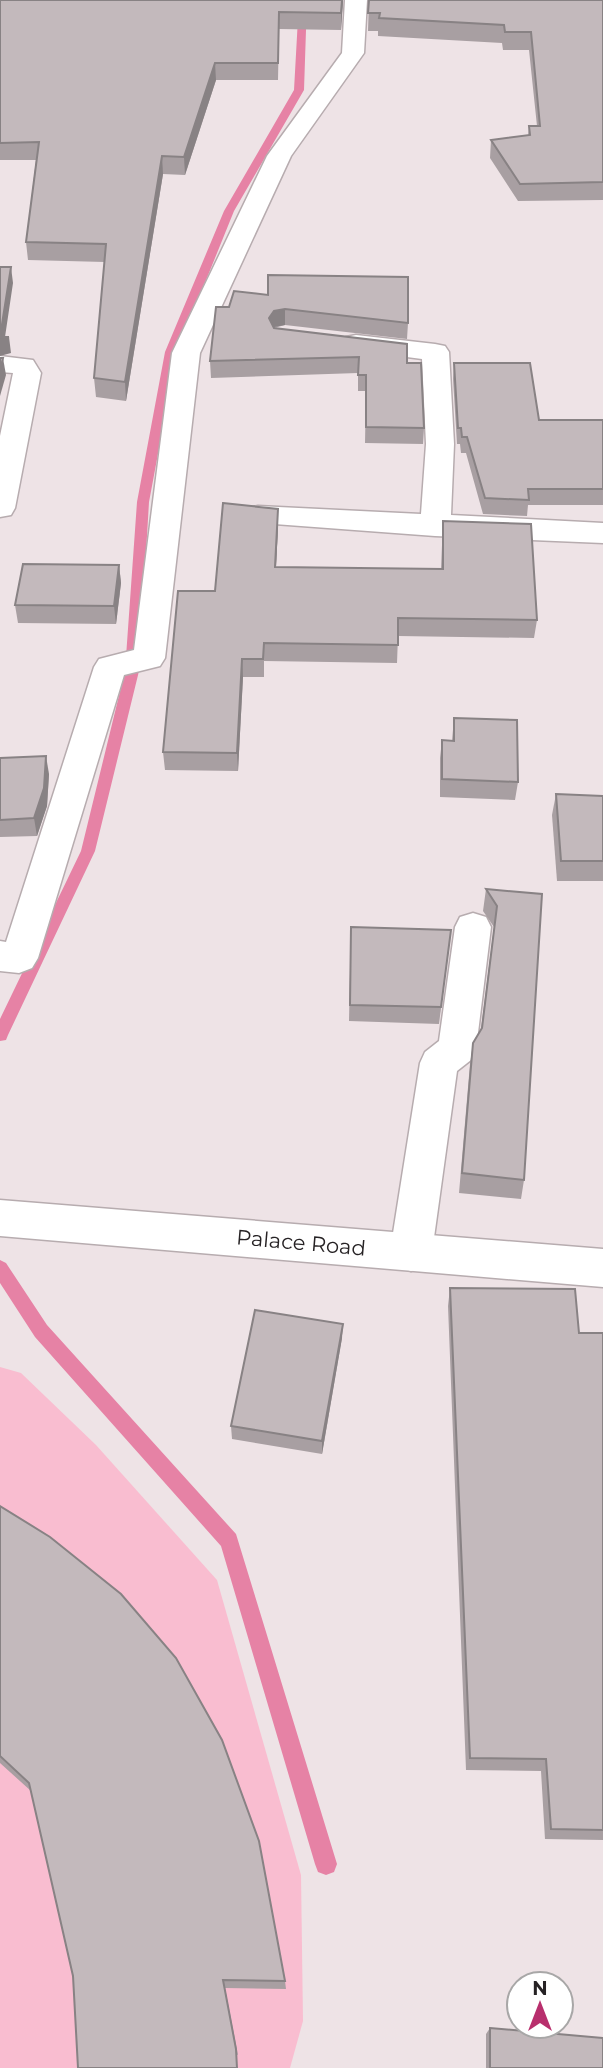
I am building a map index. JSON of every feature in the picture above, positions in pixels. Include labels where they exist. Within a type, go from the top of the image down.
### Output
[{"type":"street","points":[[0,956],[19,958],[110,667],[149,658],[186,353],[279,156],[353,53],[356,0]]},
{"type":"street","points":[[326,340],[435,352],[440,444],[435,526]]},
{"type":"street","points":[[0,364],[23,366],[27,373],[0,508]]},
{"type":"street","points":[[258,515],[603,533]]},
{"type":"street","points":[[411,1252],[439,1063],[457,1049],[473,927]]},
{"type":"street","name":"Palace Road","points":[[0,1218],[603,1268]]},
{"type":"shaded area","points":[[0,1367],[21,1373],[96,1445],[217,1580],[301,1875],[303,2021],[290,2068],[0,2068]]},
{"type":"building","points":[[0,0],[342,0],[341,13],[279,12],[278,63],[215,63],[184,157],[162,156],[125,382],[94,378],[106,244],[26,242],[39,142],[0,143]]},
{"type":"building","points":[[369,0],[603,0],[603,182],[520,184],[491,140],[530,135],[529,126],[540,126],[531,32],[505,32],[504,25],[379,18],[380,13],[368,13]]},
{"type":"building","points":[[0,267],[11,267],[0,337]]},
{"type":"building","points":[[268,275],[408,277],[408,323],[285,309],[274,311],[269,318],[274,328],[407,344],[407,363],[421,363],[424,428],[366,427],[366,375],[358,375],[359,357],[210,361],[216,307],[229,307],[234,291],[268,295]]},
{"type":"building","points":[[454,363],[530,363],[539,420],[603,420],[603,489],[528,489],[529,500],[485,498],[467,437],[462,437],[461,428],[458,428]]},
{"type":"building","points":[[223,503],[278,509],[275,567],[443,569],[443,521],[531,524],[537,620],[398,618],[398,645],[264,643],[263,659],[242,659],[237,753],[163,752],[178,591],[215,591]]},
{"type":"building","points":[[23,564],[119,565],[114,606],[15,605]]},
{"type":"building","points":[[454,718],[517,720],[518,782],[442,779],[442,740],[454,741]]},
{"type":"building","points":[[46,756],[44,788],[34,818],[0,820],[0,758]]},
{"type":"building","points":[[556,794],[603,796],[603,861],[561,861]]},
{"type":"building","points":[[486,889],[542,894],[524,1180],[462,1173],[473,1043],[482,1028],[497,906]]},
{"type":"building","points":[[351,927],[451,930],[441,1007],[350,1005]]},
{"type":"building","points":[[450,1288],[575,1289],[579,1333],[603,1333],[603,1830],[551,1829],[546,1759],[470,1758]]},
{"type":"building","points":[[255,1310],[343,1324],[322,1441],[231,1426]]},
{"type":"building","points":[[0,1506],[50,1537],[121,1594],[176,1658],[222,1740],[259,1841],[285,1981],[223,1980],[237,2068],[78,2068],[73,1976],[29,1783],[0,1756]]},
{"type":"building","points":[[490,2028],[505,2029],[505,2040],[575,2040],[575,2036],[603,2038],[603,2068],[490,2068]]},
{"type":"waterway","points":[[0,1035],[88,851],[132,671],[143,502],[171,352],[229,211],[299,90],[303,0]]},
{"type":"waterway","points":[[0,1268],[41,1331],[229,1541],[326,1864]]}]
